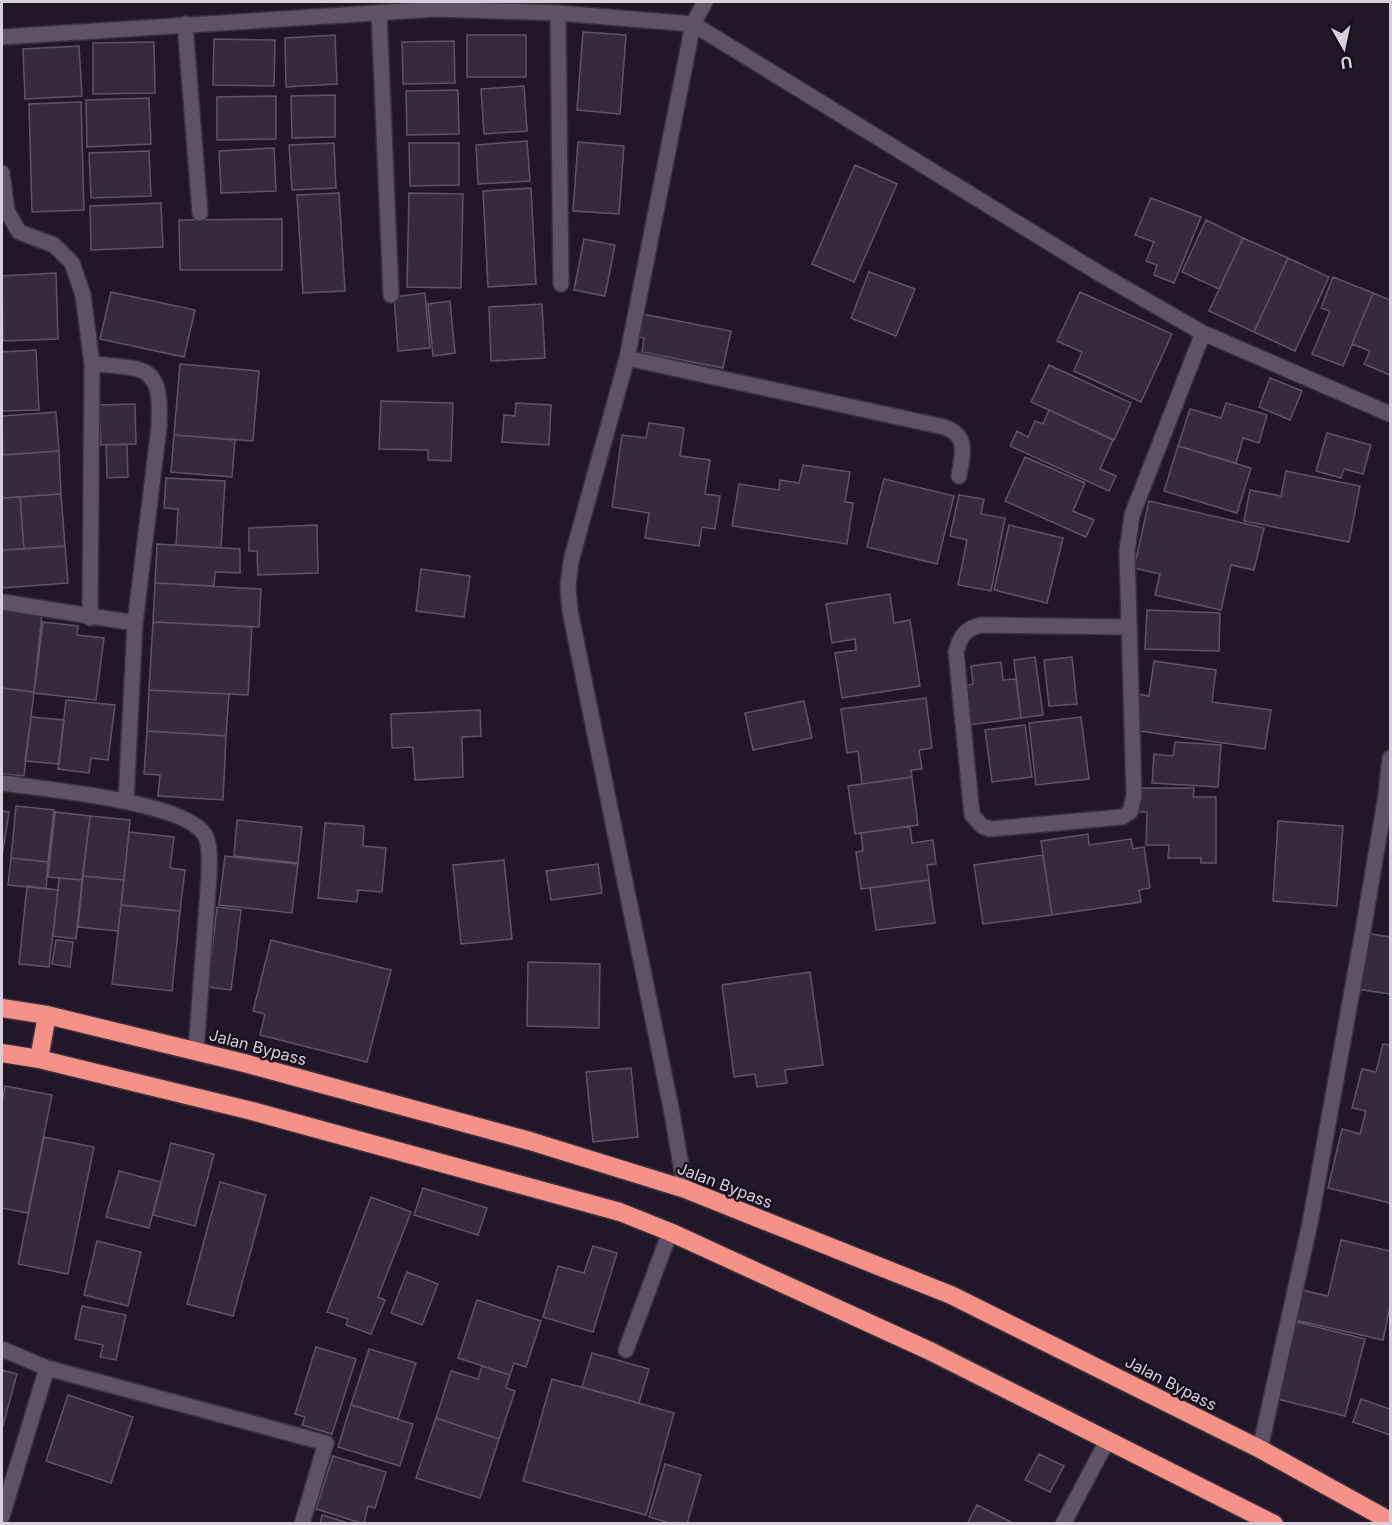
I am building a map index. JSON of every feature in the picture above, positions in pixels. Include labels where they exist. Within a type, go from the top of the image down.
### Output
[{"type":"highway","name":"Jalan Bypass","points":[[2,1008],[47,1015],[196,1051],[530,1141],[685,1189],[951,1295],[1260,1449],[1390,1521]]},
{"type":"highway","points":[[39,1059],[47,1015]]},
{"type":"highway","points":[[2,1053],[39,1059],[309,1127],[620,1212],[670,1232],[930,1351],[1274,1524]]},
{"type":"street","points":[[685,1189],[668,1089],[572,622],[568,586],[571,561],[627,358],[693,24],[705,2]]},
{"type":"street","points":[[2,37],[379,13],[437,5],[518,7],[558,13],[693,24],[1102,275],[1203,333],[1390,414]]},
{"type":"street","points":[[379,13],[391,295]]},
{"type":"street","points":[[558,13],[561,284]]},
{"type":"street","points":[[186,24],[200,213]]},
{"type":"street","points":[[2,173],[7,211],[19,232],[54,245],[72,263],[83,295],[92,364],[90,618]]},
{"type":"street","points":[[1128,627],[982,625],[972,627],[960,636],[956,652],[972,815],[982,826],[990,829],[1122,817],[1130,812],[1134,796],[1127,551],[1132,515],[1203,333]]},
{"type":"street","points":[[627,358],[944,426],[953,430],[963,444],[959,476]]},
{"type":"street","points":[[92,364],[144,371],[155,382],[159,402],[159,427],[135,623],[126,801]]},
{"type":"street","points":[[2,602],[90,618],[135,623]]},
{"type":"street","points":[[1260,1449],[1310,1223],[1364,925],[1390,758]]},
{"type":"street","points":[[2,783],[126,801],[175,815],[191,823],[204,835],[208,850],[209,876],[196,1051]]},
{"type":"street","points":[[626,1350],[670,1232]]},
{"type":"street","points":[[2,1349],[47,1368],[326,1443],[302,1524]]},
{"type":"street","points":[[2,1516],[47,1368]]},
{"type":"street","points":[[1064,1524],[1107,1441]]},
{"type":"building","points":[[583,32],[626,35],[620,114],[577,110]]},
{"type":"building","points":[[335,35],[337,84],[286,87],[285,38]]},
{"type":"building","points":[[467,35],[526,35],[526,77],[467,77]]},
{"type":"building","points":[[214,39],[275,40],[274,86],[213,85]]},
{"type":"building","points":[[454,41],[455,83],[403,84],[402,42]]},
{"type":"building","points":[[154,42],[155,93],[93,94],[93,43]]},
{"type":"building","points":[[79,46],[82,96],[25,99],[23,49]]},
{"type":"building","points":[[524,86],[527,131],[484,134],[481,89]]},
{"type":"building","points":[[458,90],[459,134],[407,135],[406,91]]},
{"type":"building","points":[[335,95],[335,137],[292,138],[291,96]]},
{"type":"building","points":[[276,96],[276,139],[217,140],[217,97]]},
{"type":"building","points":[[149,98],[151,144],[87,147],[86,100]]},
{"type":"building","points":[[81,102],[84,210],[32,212],[29,104]]},
{"type":"building","points":[[527,141],[530,181],[478,184],[476,145]]},
{"type":"building","points":[[578,142],[624,146],[619,214],[573,211]]},
{"type":"building","points":[[334,143],[336,188],[292,190],[289,145]]},
{"type":"building","points":[[409,143],[459,143],[459,185],[410,186]]},
{"type":"building","points":[[274,148],[276,191],[221,193],[219,151]]},
{"type":"building","points":[[149,151],[151,196],[91,198],[89,153]]},
{"type":"building","points":[[855,165],[897,184],[854,282],[812,264]]},
{"type":"building","points":[[531,188],[536,284],[488,287],[483,191]]},
{"type":"building","points":[[339,193],[345,291],[303,293],[297,195]]},
{"type":"building","points":[[409,193],[463,194],[461,288],[407,287]]},
{"type":"building","points":[[1151,198],[1201,217],[1174,283],[1154,275],[1157,265],[1146,261],[1154,242],[1135,235]]},
{"type":"building","points":[[161,203],[163,247],[91,250],[90,206]]},
{"type":"building","points":[[282,219],[282,270],[180,270],[179,220]]},
{"type":"building","points":[[1206,220],[1243,238],[1219,289],[1182,272]]},
{"type":"building","points":[[1243,238],[1288,258],[1254,332],[1209,311]]},
{"type":"building","points":[[584,239],[615,245],[605,296],[574,290]]},
{"type":"building","points":[[1288,258],[1329,277],[1295,351],[1254,332]]},
{"type":"building","points":[[869,272],[915,289],[896,336],[851,318]]},
{"type":"building","points":[[56,273],[58,339],[3,341],[2,276]]},
{"type":"building","points":[[1333,277],[1373,293],[1343,366],[1312,354],[1330,311],[1321,308]]},
{"type":"building","points":[[111,292],[195,310],[184,357],[100,339]]},
{"type":"building","points":[[1080,292],[1172,334],[1141,402],[1074,371],[1082,352],[1057,341]]},
{"type":"building","points":[[425,293],[430,348],[398,351],[394,297]]},
{"type":"building","points":[[1373,293],[1390,300],[1390,375],[1364,364],[1370,351],[1352,344]]},
{"type":"building","points":[[450,301],[455,353],[433,356],[428,304]]},
{"type":"building","points":[[542,304],[545,358],[491,361],[489,307]]},
{"type":"building","points":[[637,313],[731,331],[723,368],[642,352],[644,338],[633,336]]},
{"type":"building","points":[[36,350],[39,410],[2,411],[2,352]]},
{"type":"building","points":[[180,364],[259,371],[253,441],[174,435]]},
{"type":"building","points":[[1049,365],[1131,403],[1114,440],[1031,402]]},
{"type":"building","points":[[1270,378],[1302,391],[1290,420],[1259,407]]},
{"type":"building","points":[[381,401],[453,403],[451,461],[428,460],[428,450],[379,449]]},
{"type":"building","points":[[516,403],[551,405],[549,445],[502,442],[504,415],[515,416]]},
{"type":"building","points":[[1226,403],[1267,415],[1259,443],[1243,438],[1236,463],[1178,446],[1190,409],[1221,418]]},
{"type":"building","points":[[135,404],[136,444],[101,445],[99,405]]},
{"type":"building","points":[[1049,410],[1113,440],[1100,469],[1116,476],[1109,491],[1010,446],[1017,431],[1028,437],[1035,421],[1043,424]]},
{"type":"building","points":[[56,412],[59,451],[3,455],[2,416]]},
{"type":"building","points":[[649,423],[684,428],[680,456],[710,460],[705,494],[720,496],[715,529],[702,527],[699,546],[645,538],[649,513],[612,507],[622,435],[646,438]]},
{"type":"building","points":[[1327,433],[1371,445],[1363,474],[1344,469],[1341,478],[1316,471]]},
{"type":"building","points":[[174,435],[235,440],[232,477],[171,472]]},
{"type":"building","points":[[127,444],[128,477],[107,478],[106,445]]},
{"type":"building","points":[[1178,446],[1251,468],[1237,513],[1164,491]]},
{"type":"building","points":[[59,451],[61,494],[2,498],[2,455]]},
{"type":"building","points":[[1025,457],[1085,483],[1073,511],[1094,520],[1086,537],[1005,501]]},
{"type":"building","points":[[803,465],[850,472],[845,502],[853,503],[847,544],[732,526],[739,484],[779,490],[780,480],[799,483]]},
{"type":"building","points":[[1286,471],[1360,486],[1349,542],[1244,521],[1250,490],[1281,496]]},
{"type":"building","points":[[166,478],[225,481],[221,548],[176,545],[178,509],[164,508]]},
{"type":"building","points":[[884,479],[954,496],[937,564],[867,547]]},
{"type":"building","points":[[61,494],[65,546],[24,549],[20,497]]},
{"type":"building","points":[[959,495],[984,499],[981,514],[1005,518],[991,591],[958,585],[967,540],[950,536]]},
{"type":"building","points":[[20,497],[24,549],[2,550],[2,498]]},
{"type":"building","points":[[1149,501],[1264,528],[1254,570],[1231,565],[1221,610],[1155,595],[1160,574],[1134,568]]},
{"type":"building","points":[[317,525],[318,573],[258,575],[257,551],[249,551],[249,528]]},
{"type":"building","points":[[1009,525],[1063,538],[1047,603],[994,590]]},
{"type":"building","points":[[157,544],[240,549],[240,573],[215,572],[214,586],[155,583]]},
{"type":"building","points":[[65,546],[68,583],[2,588],[2,550]]},
{"type":"building","points":[[421,569],[470,576],[464,617],[416,611]]},
{"type":"building","points":[[155,583],[261,589],[259,627],[153,622]]},
{"type":"building","points":[[890,594],[894,623],[910,620],[920,686],[842,698],[835,653],[856,650],[855,639],[832,643],[826,604]]},
{"type":"building","points":[[2,610],[42,614],[34,692],[2,688]]},
{"type":"building","points":[[1147,610],[1220,613],[1219,651],[1145,649]]},
{"type":"building","points":[[43,622],[78,626],[77,635],[104,638],[96,700],[34,693]]},
{"type":"building","points":[[153,622],[252,627],[248,695],[149,690]]},
{"type":"building","points":[[1035,657],[1043,715],[1021,718],[1014,660]]},
{"type":"building","points":[[1072,657],[1077,704],[1049,706],[1044,660]]},
{"type":"building","points":[[1154,661],[1216,670],[1212,702],[1271,710],[1265,749],[1133,730],[1138,694],[1149,696]]},
{"type":"building","points":[[1001,662],[1003,680],[1016,679],[1021,718],[969,725],[964,686],[973,684],[971,666]]},
{"type":"building","points":[[2,688],[34,692],[24,776],[2,774]]},
{"type":"building","points":[[149,690],[229,694],[226,736],[147,731]]},
{"type":"building","points":[[926,698],[932,748],[919,750],[922,769],[911,770],[912,777],[862,784],[858,751],[847,753],[841,709]]},
{"type":"building","points":[[66,700],[115,705],[108,760],[91,758],[89,773],[58,769]]},
{"type":"building","points":[[804,701],[812,738],[753,750],[745,713]]},
{"type":"building","points":[[480,710],[481,736],[462,737],[463,777],[415,780],[413,747],[392,748],[391,714]]},
{"type":"building","points":[[31,717],[64,720],[59,764],[25,761]]},
{"type":"building","points":[[1081,717],[1089,779],[1036,785],[1029,723]]},
{"type":"building","points":[[1025,725],[1032,777],[992,782],[985,730]]},
{"type":"building","points":[[147,731],[226,736],[223,800],[158,796],[160,775],[144,774]]},
{"type":"building","points":[[1175,742],[1221,745],[1218,787],[1152,783],[1154,754],[1173,756]]},
{"type":"building","points":[[912,777],[918,825],[855,834],[848,786]]},
{"type":"building","points":[[1140,788],[1194,788],[1193,797],[1216,797],[1216,863],[1201,863],[1201,858],[1168,858],[1169,845],[1146,845],[1147,812],[1139,812]]},
{"type":"building","points":[[16,806],[54,810],[48,862],[11,858]]},
{"type":"building","points":[[2,811],[9,812],[2,857]]},
{"type":"building","points":[[55,812],[90,816],[82,880],[48,877]]},
{"type":"building","points":[[90,816],[130,820],[124,880],[83,876]]},
{"type":"building","points":[[237,820],[302,827],[298,863],[234,856]]},
{"type":"building","points":[[1278,821],[1343,826],[1337,906],[1273,901]]},
{"type":"building","points":[[325,823],[364,826],[363,846],[386,848],[382,892],[358,890],[357,902],[318,898]]},
{"type":"building","points":[[910,826],[912,843],[933,840],[936,864],[927,865],[929,880],[861,889],[856,852],[863,851],[861,833]]},
{"type":"building","points":[[129,832],[174,837],[170,868],[185,870],[180,911],[121,905]]},
{"type":"building","points":[[1088,834],[1089,845],[1131,839],[1133,849],[1144,847],[1150,888],[1139,890],[1141,902],[1052,915],[1041,841]]},
{"type":"building","points":[[1043,855],[1052,915],[983,924],[974,865]]},
{"type":"building","points":[[225,856],[298,864],[292,913],[219,905]]},
{"type":"building","points":[[11,858],[48,862],[46,889],[8,885]]},
{"type":"building","points":[[504,860],[512,939],[461,944],[453,865]]},
{"type":"building","points":[[598,864],[602,893],[551,900],[546,871]]},
{"type":"building","points":[[83,876],[124,880],[118,931],[78,927]]},
{"type":"building","points":[[59,878],[82,880],[76,939],[53,936]]},
{"type":"building","points":[[929,880],[935,923],[876,930],[870,888]]},
{"type":"building","points":[[27,886],[58,890],[49,967],[19,964]]},
{"type":"building","points":[[121,905],[180,911],[172,991],[112,984]]},
{"type":"building","points":[[217,907],[241,910],[231,990],[208,987]]},
{"type":"building","points":[[1364,933],[1390,937],[1390,994],[1356,989]]},
{"type":"building","points":[[56,940],[73,942],[70,967],[52,964]]},
{"type":"building","points":[[271,940],[391,970],[367,1062],[260,1035],[265,1014],[253,1011]]},
{"type":"building","points":[[528,962],[600,964],[599,1028],[527,1026]]},
{"type":"building","points":[[810,972],[823,1065],[785,1070],[787,1083],[757,1087],[755,1074],[734,1077],[722,985]]},
{"type":"building","points":[[1383,1044],[1390,1045],[1390,1203],[1328,1188],[1342,1129],[1360,1134],[1366,1111],[1352,1108],[1362,1069],[1376,1072]]},
{"type":"building","points":[[631,1068],[638,1137],[593,1142],[586,1072]]},
{"type":"building","points":[[5,1086],[52,1095],[28,1213],[2,1208],[2,1103]]},
{"type":"building","points":[[44,1137],[94,1147],[68,1274],[18,1264]]},
{"type":"building","points":[[171,1143],[214,1154],[195,1226],[153,1215]]},
{"type":"building","points":[[119,1171],[161,1182],[149,1228],[106,1217]]},
{"type":"building","points":[[220,1182],[266,1195],[233,1316],[187,1304]]},
{"type":"building","points":[[423,1188],[487,1208],[478,1235],[414,1215]]},
{"type":"building","points":[[371,1197],[411,1212],[378,1297],[385,1300],[371,1334],[346,1325],[348,1319],[327,1312]]},
{"type":"building","points":[[1341,1240],[1390,1251],[1390,1306],[1383,1340],[1295,1320],[1302,1290],[1328,1296]]},
{"type":"building","points":[[97,1241],[141,1252],[128,1306],[84,1295]]},
{"type":"building","points":[[593,1246],[617,1253],[593,1332],[543,1317],[558,1266],[584,1273]]},
{"type":"building","points":[[407,1272],[438,1284],[422,1325],[391,1313]]},
{"type":"building","points":[[477,1300],[541,1321],[526,1367],[514,1363],[510,1375],[458,1358]]},
{"type":"building","points":[[82,1306],[126,1315],[116,1360],[100,1357],[103,1345],[75,1339]]},
{"type":"building","points":[[1293,1321],[1365,1339],[1345,1416],[1273,1398]]},
{"type":"building","points":[[316,1347],[356,1359],[332,1434],[302,1425],[305,1417],[295,1414]]},
{"type":"building","points":[[369,1349],[416,1363],[398,1419],[351,1405]]},
{"type":"building","points":[[592,1353],[649,1369],[639,1403],[582,1387]]},
{"type":"building","points":[[482,1366],[510,1375],[506,1388],[515,1391],[499,1439],[436,1418],[451,1371],[478,1379]]},
{"type":"building","points":[[2,1370],[17,1374],[2,1429]]},
{"type":"building","points":[[552,1379],[674,1413],[646,1515],[523,1481]]},
{"type":"building","points":[[68,1395],[133,1417],[111,1483],[46,1461]]},
{"type":"building","points":[[1361,1399],[1390,1409],[1390,1435],[1353,1422]]},
{"type":"building","points":[[351,1405],[413,1424],[400,1466],[338,1447]]},
{"type":"building","points":[[436,1418],[499,1439],[480,1498],[416,1478]]},
{"type":"building","points":[[1039,1454],[1064,1466],[1050,1492],[1025,1480]]},
{"type":"building","points":[[333,1456],[386,1472],[375,1508],[368,1506],[364,1524],[316,1509]]},
{"type":"building","points":[[665,1464],[701,1475],[687,1524],[673,1524],[649,1517]]},
{"type":"building","points":[[977,1505],[1015,1524],[967,1524]]},
{"type":"building","points":[[322,1515],[352,1524],[320,1524]]}]
